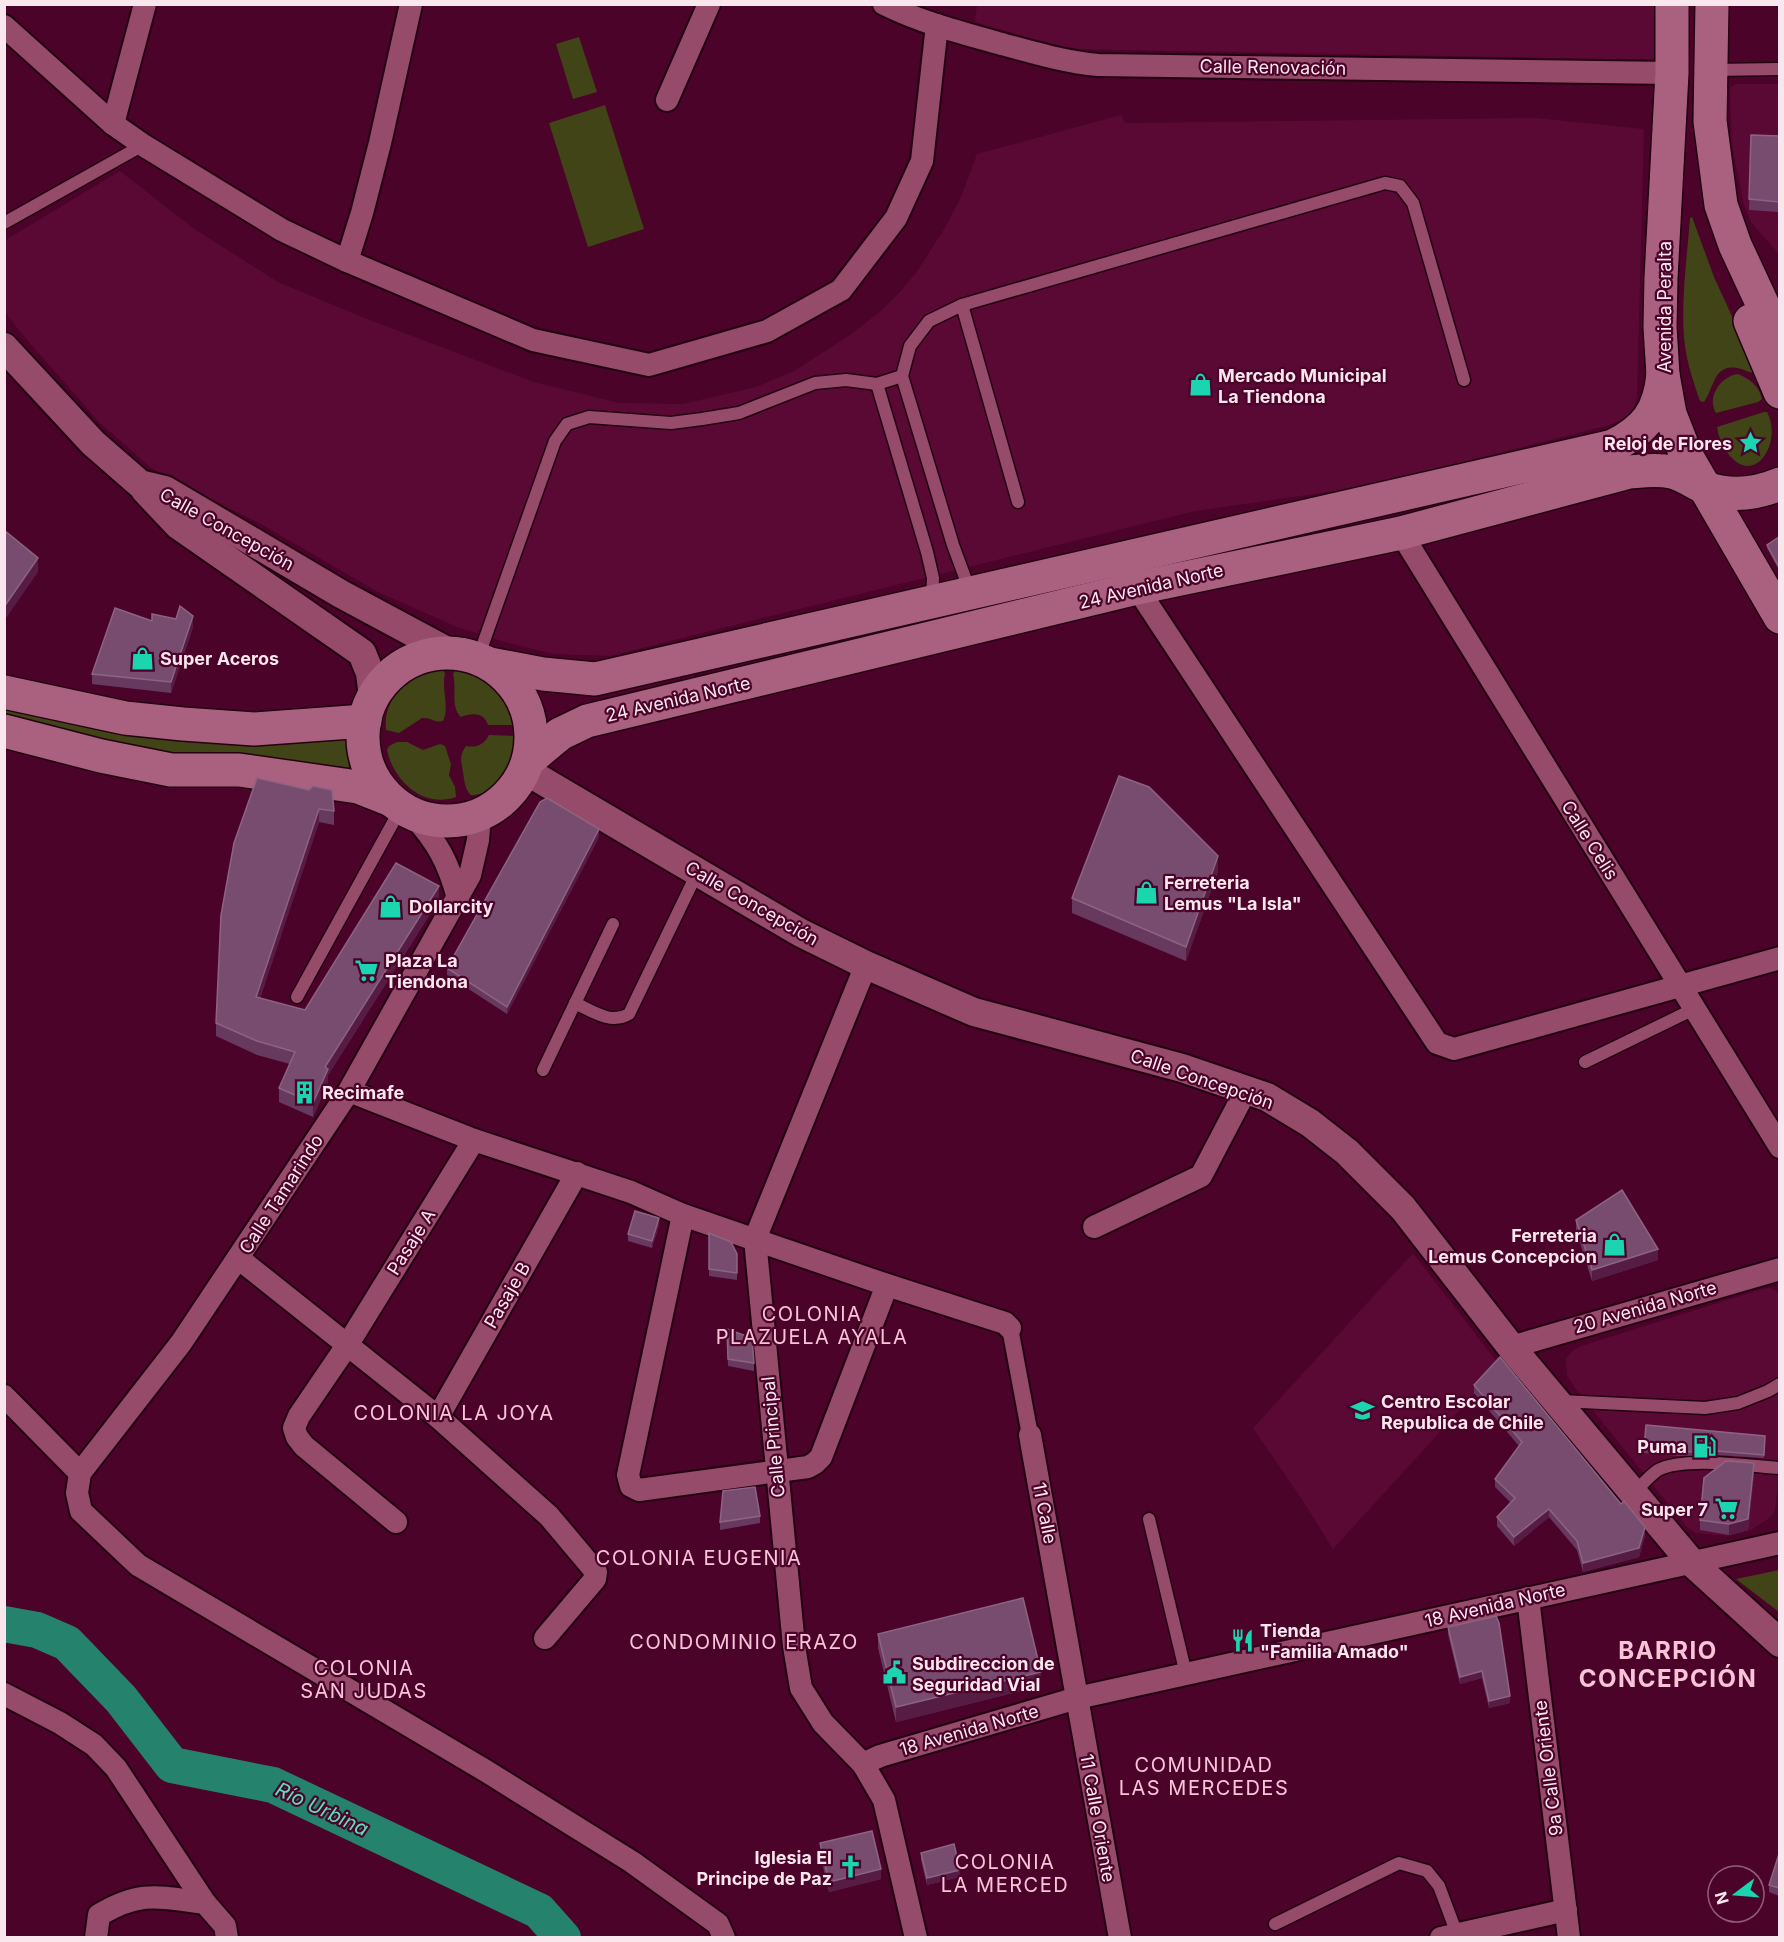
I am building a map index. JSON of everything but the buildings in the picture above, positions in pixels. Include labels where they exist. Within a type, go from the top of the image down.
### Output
[{"type":"main road","name":"Avenida Peralta","points":[[1672,4],[1690,71],[1710,121],[1720,205],[1735,245],[1779,342]]},
{"type":"main road","points":[[1690,4],[1690,71],[1672,341],[1676,374],[1717,490],[1779,586]]},
{"type":"main road","name":"Avenida Peralta","points":[[1712,4],[1690,71],[1661,288],[1663,375],[1674,427],[1686,455],[1717,490],[1779,617]]},
{"type":"main road","points":[[1690,71],[1700,175],[1709,222],[1718,251],[1779,392]]},
{"type":"main road","name":"24 Avenida Norte","points":[[472,658],[543,674],[594,679],[1613,446],[1630,438],[1644,426],[1655,410],[1661,392],[1663,375]]},
{"type":"main road","name":"24 Avenida Norte","points":[[528,765],[561,734],[587,721],[1137,588],[1401,533],[1629,472],[1654,470],[1672,472],[1717,490],[1761,492],[1779,484]]},
{"type":"main road","points":[[4,731],[101,756],[171,770],[250,772],[358,787],[423,818],[446,822],[469,819],[496,806],[510,794],[528,765],[531,725],[524,701],[509,680],[472,658],[434,653],[410,661],[389,676],[369,709],[364,746],[367,764],[381,789],[401,807]]},
{"type":"main road","points":[[4,692],[125,718],[254,729],[369,709]]},
{"type":"street","points":[[113,124],[145,4]]},
{"type":"street","points":[[347,261],[380,143],[411,4]]},
{"type":"street","points":[[667,99],[709,4]]},
{"type":"street","name":"Calle Renovación","points":[[884,4],[937,25],[1060,60],[1098,65],[1690,71]]},
{"type":"street","points":[[4,26],[113,124],[143,145],[282,230],[347,261],[533,340],[648,365],[767,331],[841,290],[896,218],[922,161],[937,25]]},
{"type":"street","name":"Calle Concepción","points":[[4,347],[93,443],[140,484],[165,490],[341,594],[472,658]]},
{"type":"street","points":[[140,484],[178,525],[362,653],[370,673],[369,709]]},
{"type":"street","name":"Calle Celis","points":[[1401,533],[1779,1147]]},
{"type":"street","points":[[1137,588],[1437,1042],[1454,1049],[1779,958]]},
{"type":"street","name":"Calle Concepción","points":[[528,765],[801,933],[866,965],[974,1012],[1182,1068],[1267,1097],[1310,1122],[1347,1152],[1403,1208],[1511,1347],[1691,1562],[1779,1643]]},
{"type":"street","points":[[401,807],[432,836],[442,854],[458,898]]},
{"type":"street","name":"Calle Tamarindo","points":[[80,1473],[182,1343],[349,1090],[470,875],[478,840],[480,815]]},
{"type":"street","name":"Calle Principal","points":[[866,965],[755,1239],[794,1646],[801,1688],[823,1723],[863,1764],[884,1800],[916,1938]]},
{"type":"street","points":[[349,1090],[474,1140],[631,1192],[683,1215],[886,1285],[1005,1323],[1010,1328]]},
{"type":"street","points":[[1094,1227],[1201,1176],[1246,1090]]},
{"type":"street","name":"Pasaje A","points":[[396,1522],[304,1446],[294,1428],[299,1416],[348,1344],[474,1140]]},
{"type":"street","name":"Pasaje B","points":[[438,1417],[577,1173]]},
{"type":"street","points":[[683,1215],[628,1475],[631,1486],[639,1490],[808,1467],[821,1457],[886,1285]]},
{"type":"street","points":[[238,1258],[438,1417],[549,1516],[596,1572],[591,1585],[545,1638]]},
{"type":"street","name":"20 Avenida Norte","points":[[1511,1347],[1779,1269]]},
{"type":"street","name":"11 Calle","points":[[1010,1328],[1077,1698]]},
{"type":"street","points":[[4,1396],[80,1473],[77,1493],[81,1511],[138,1565],[486,1770],[632,1862],[718,1924],[724,1938]]},
{"type":"street","name":"18 Avenida Norte","points":[[863,1764],[880,1756],[1077,1698],[1779,1543]]},
{"type":"street","name":"9a Calle Oriente","points":[[1528,1598],[1569,1938]]},
{"type":"street","points":[[4,1694],[60,1722],[94,1745],[117,1768],[205,1903],[225,1926],[227,1938]]},
{"type":"street","name":"11 Calle Oriente","points":[[1077,1698],[1120,1938]]},
{"type":"street","points":[[96,1938],[99,1915],[119,1903],[150,1895],[205,1903]]},
{"type":"street","points":[[1449,1936],[1566,1910]]},
{"type":"lane","points":[[1690,71],[1779,69]]},
{"type":"lane","points":[[4,223],[143,145]]},
{"type":"lane","points":[[971,592],[953,545],[902,376],[910,346],[929,321],[962,305],[1385,183],[1400,186],[1413,203],[1464,380]]},
{"type":"lane","points":[[962,305],[1018,502]]},
{"type":"lane","points":[[472,658],[555,441],[567,424],[589,417],[671,423],[702,419],[739,413],[815,383],[846,380],[877,384],[902,376]]},
{"type":"lane","points":[[877,384],[927,552],[933,578],[932,603]]},
{"type":"lane","points":[[297,997],[401,807]]},
{"type":"lane","points":[[575,1003],[614,1019],[629,1014],[698,871]]},
{"type":"lane","points":[[543,1070],[613,924]]},
{"type":"lane","points":[[1585,1062],[1694,1009]]},
{"type":"lane","points":[[1557,1401],[1705,1408],[1738,1403],[1779,1384]]},
{"type":"lane","points":[[1634,1493],[1654,1472],[1672,1464],[1697,1463],[1779,1468]]},
{"type":"lane","points":[[1149,1519],[1186,1674]]},
{"type":"lane","points":[[1275,1924],[1400,1863],[1427,1870],[1439,1886],[1449,1936]]},
{"type":"shaded area","points":[[977,4],[1658,5],[1658,60],[1064,49],[975,22]]},
{"type":"shaded area","points":[[1736,84],[1779,84],[1779,254],[1751,222],[1744,205],[1732,146],[1730,88]]},
{"type":"shaded area","name":"Mercado Municipal La Tiendona","points":[[1121,115],[1125,123],[1536,118],[1644,129],[1637,397],[1630,415],[1624,420],[1606,426],[1370,486],[1195,511],[610,656],[554,654],[457,627],[378,592],[261,524],[150,467],[99,422],[17,328],[5,311],[4,241],[120,171],[193,228],[278,282],[367,319],[534,382],[619,403],[683,404],[756,387],[794,371],[850,335],[881,311],[918,270],[944,229],[961,197],[977,154]]},
{"type":"shaded area","name":"Centro Escolar Republica de Chile","points":[[1413,1253],[1500,1366],[1333,1549],[1253,1428]]},
{"type":"shaded area","points":[[1770,1288],[1780,1293],[1780,1465],[1775,1511],[1771,1517],[1751,1530],[1729,1536],[1695,1533],[1686,1526],[1575,1388],[1567,1375],[1566,1359],[1571,1352],[1581,1346]]},
{"type":"green space","points":[[579,37],[597,92],[573,99],[556,44]]},
{"type":"green space","points":[[605,105],[644,229],[588,247],[549,123]]},
{"type":"green space","points":[[1692,217],[1714,277],[1746,347],[1755,373],[1737,368],[1723,370],[1715,379],[1704,402],[1700,401],[1692,378],[1684,338],[1683,308],[1690,218]]},
{"type":"green space","points":[[1738,374],[1759,390],[1762,399],[1716,413],[1713,400],[1717,388],[1726,379]]},
{"type":"green space","points":[[1767,412],[1771,424],[1768,449],[1755,464],[1745,466],[1735,461],[1725,449],[1717,427]]},
{"type":"green space","points":[[434,669],[443,669],[445,674],[446,710],[443,721],[422,718],[399,733],[386,730],[388,708],[398,691],[414,678]]},
{"type":"green space","points":[[456,669],[481,674],[498,686],[510,704],[516,725],[488,725],[484,718],[477,715],[461,717],[455,703],[453,674]]},
{"type":"green space","points":[[5,704],[346,736],[349,767],[346,770],[188,760],[5,723]]},
{"type":"green space","points":[[489,735],[517,736],[513,755],[498,783],[481,793],[471,795],[465,785],[461,757],[466,746],[479,745]]},
{"type":"green space","points":[[397,742],[407,742],[423,750],[440,744],[445,746],[451,764],[449,775],[455,787],[456,797],[444,800],[432,799],[411,789],[396,772],[390,761],[387,750],[389,746]]},
{"type":"green space","points":[[1779,1570],[1779,1612],[1736,1579]]},
{"type":"waterway","name":"Río Urbina","points":[[4,1624],[37,1630],[67,1643],[121,1699],[172,1765],[273,1785],[539,1911],[563,1938]]},
{"type":"place","name":"Mercado Municipal La Tiendona","points":[[1200,385]]},
{"type":"place","name":"Reloj de Flores","points":[[1750,443]]},
{"type":"place","name":"Super Aceros","points":[[142,658]]},
{"type":"place","name":"Ferreteria Lemus \"La Isla\"","points":[[1146,892]]},
{"type":"place","name":"Dollarcity","points":[[391,906]]},
{"type":"place","name":"Plaza La Tiendona","points":[[367,970]]},
{"type":"place","name":"Recimafe","points":[[304,1092]]},
{"type":"place","name":"Ferreteria Lemus Concepcion","points":[[1615,1245]]},
{"type":"place","name":"Centro Escolar Republica de Chile","points":[[1363,1411]]},
{"type":"place","name":"Puma","points":[[1705,1446]]},
{"type":"place","name":"Super 7","points":[[1726,1509]]},
{"type":"place","name":"Tienda \"Familia Amado\"","points":[[1242,1640]]},
{"type":"place","name":"Subdireccion de Seguridad Vial","points":[[894,1673]]},
{"type":"place","name":"Iglesia El Principe de Paz","points":[[850,1867]]},
{"type":"district","name":"COLONIA PLAZUELA AYALA","points":[[812,1326]]},
{"type":"district","name":"COLONIA LA JOYA","points":[[454,1413]]},
{"type":"district","name":"COLONIA EUGENIA","points":[[699,1558]]},
{"type":"district","name":"CONDOMINIO ERAZO","points":[[744,1642]]},
{"type":"district","name":"BARRIO CONCEPCIÓN","points":[[1668,1664]]},
{"type":"district","name":"COLONIA SAN JUDAS","points":[[364,1680]]},
{"type":"district","name":"COMUNIDAD LAS MERCEDES","points":[[1204,1776]]},
{"type":"district","name":"COLONIA LA MERCED","points":[[1005,1874]]}]
